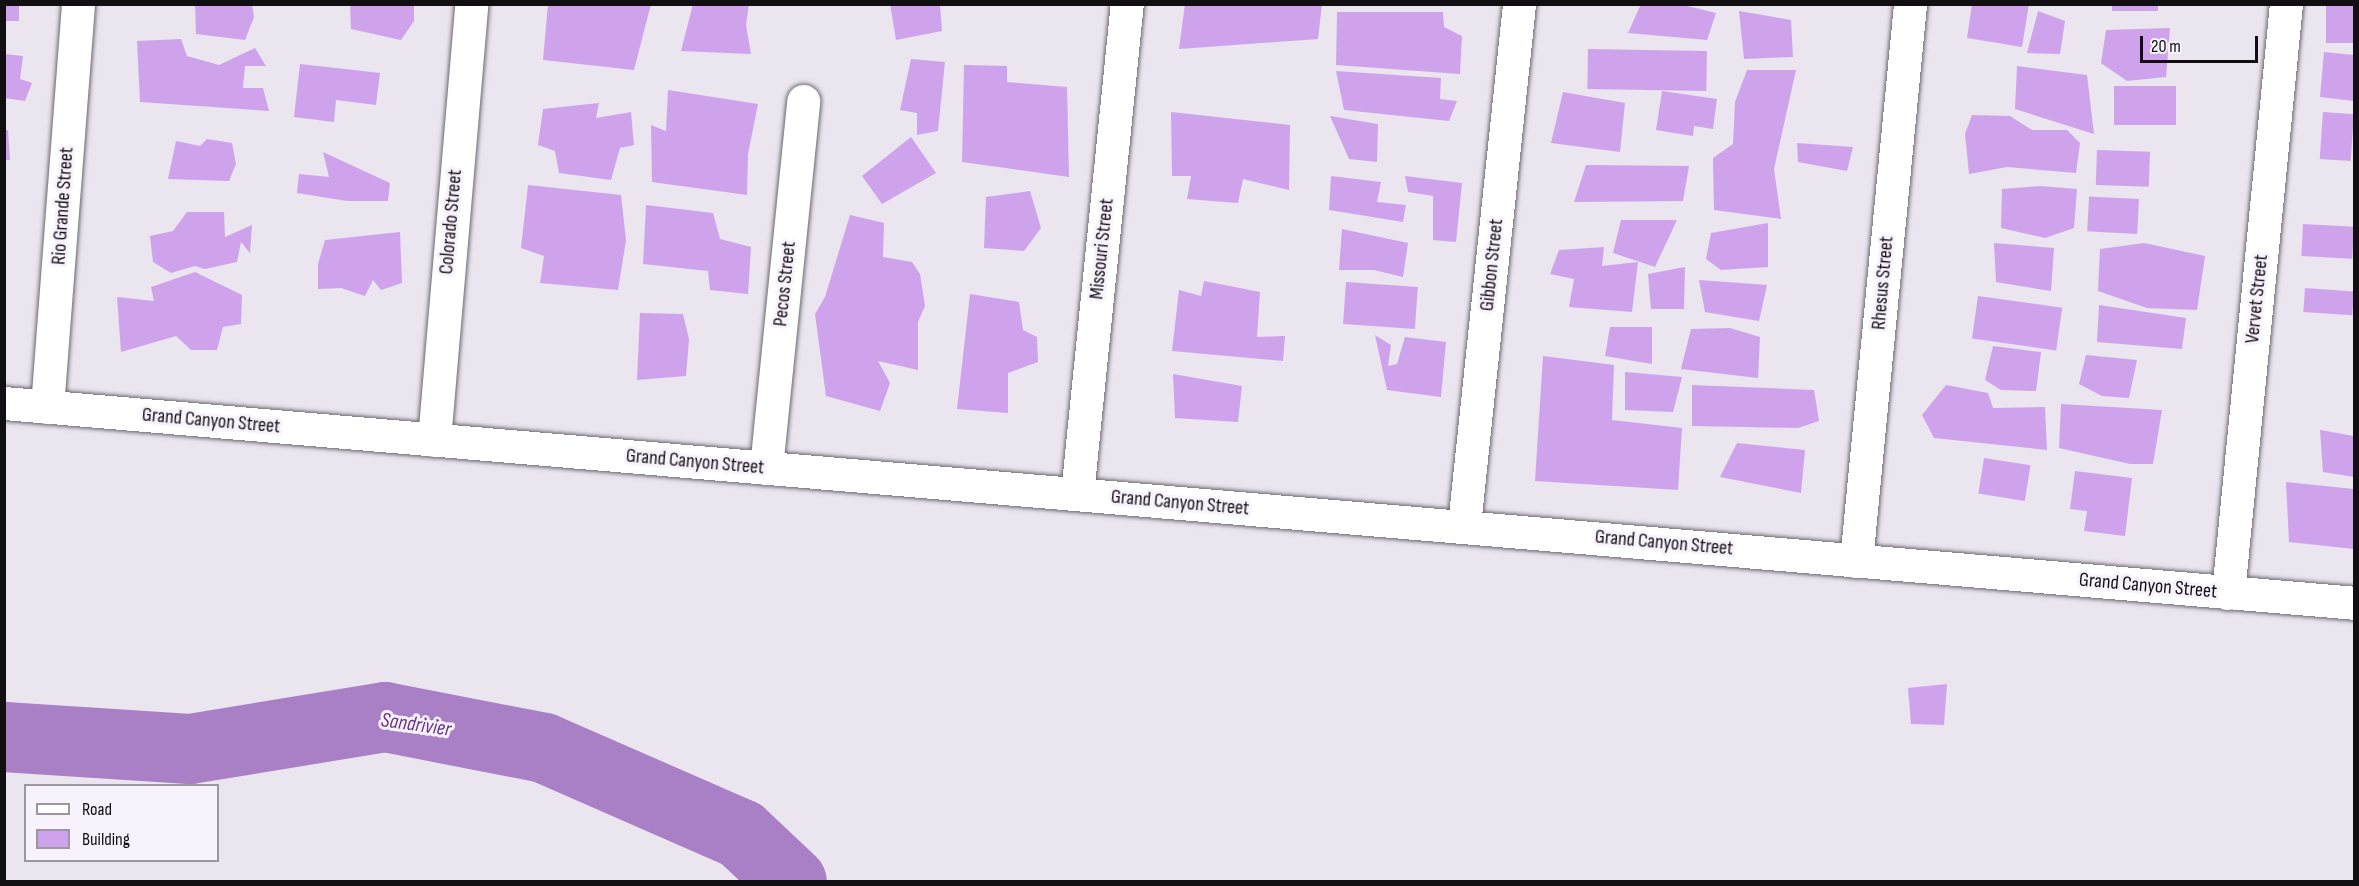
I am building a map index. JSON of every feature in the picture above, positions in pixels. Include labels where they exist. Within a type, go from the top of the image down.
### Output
[{"type":"street","name":"Rio Grande Street","points":[[47,407],[78,4]]},
{"type":"street","name":"Colorado Street","points":[[434,440],[471,4]]},
{"type":"street","name":"Missouri Street","points":[[1077,494],[1127,4]]},
{"type":"street","name":"Gibbon Street","points":[[1464,525],[1519,4]]},
{"type":"street","name":"Rhesus Street","points":[[1856,561],[1910,4]]},
{"type":"street","name":"Vervet Street","points":[[2228,593],[2286,4]]},
{"type":"street","name":"Pecos Street","points":[[766,468],[803,100]]},
{"type":"street","name":"Grand Canyon Street","points":[[4,403],[1464,525],[2355,603]]},
{"type":"building","points":[[4,4],[19,4],[19,21],[4,21]]},
{"type":"building","points":[[195,4],[252,4],[254,17],[245,40],[196,34]]},
{"type":"building","points":[[350,4],[414,4],[414,21],[401,40],[351,29]]},
{"type":"building","points":[[548,4],[651,4],[634,70],[543,60]]},
{"type":"building","points":[[693,4],[749,4],[746,25],[751,54],[681,51]]},
{"type":"building","points":[[890,4],[940,4],[942,31],[896,40]]},
{"type":"building","points":[[1185,4],[1322,4],[1318,39],[1179,49]]},
{"type":"building","points":[[1641,4],[1679,4],[1716,13],[1707,40],[1628,33]]},
{"type":"building","points":[[1972,4],[2029,4],[2022,47],[1967,38]]},
{"type":"building","points":[[2112,4],[2158,4],[2158,11],[2112,11]]},
{"type":"building","points":[[2326,4],[2354,4],[2354,43],[2326,43]]},
{"type":"building","points":[[1739,11],[1791,20],[1793,57],[1744,59]]},
{"type":"building","points":[[2038,11],[2065,21],[2060,54],[2027,53]]},
{"type":"building","points":[[1337,12],[1443,12],[1444,27],[1462,36],[1460,74],[1336,65]]},
{"type":"building","points":[[2170,28],[2166,77],[2127,81],[2101,63],[2106,30]]},
{"type":"building","points":[[181,39],[187,56],[219,65],[255,48],[266,66],[245,66],[243,88],[263,88],[269,111],[140,102],[137,41]]},
{"type":"building","points":[[1588,49],[1707,51],[1706,91],[1587,89]]},
{"type":"building","points":[[2324,52],[2354,55],[2354,101],[2320,97]]},
{"type":"building","points":[[4,54],[23,56],[20,79],[32,83],[25,101],[4,98]]},
{"type":"building","points":[[911,59],[945,62],[938,131],[917,135],[917,113],[900,110]]},
{"type":"building","points":[[300,64],[380,73],[376,105],[336,100],[334,122],[294,117]]},
{"type":"building","points":[[964,65],[1007,66],[1007,82],[1067,87],[1069,177],[962,162]]},
{"type":"building","points":[[2017,66],[2087,75],[2094,134],[2015,109]]},
{"type":"building","points":[[1747,70],[1796,70],[1774,169],[1781,219],[1714,210],[1713,158],[1733,144],[1735,102]]},
{"type":"building","points":[[1336,71],[1441,78],[1440,99],[1457,101],[1449,121],[1344,110]]},
{"type":"building","points":[[2114,86],[2176,86],[2176,125],[2114,125]]},
{"type":"building","points":[[668,90],[758,104],[748,154],[747,195],[652,182],[651,125],[666,131]]},
{"type":"building","points":[[1662,91],[1717,99],[1713,129],[1694,126],[1693,136],[1656,130]]},
{"type":"building","points":[[1563,92],[1625,103],[1620,152],[1551,143]]},
{"type":"building","points":[[599,103],[596,118],[631,112],[634,145],[620,148],[611,180],[559,173],[555,151],[538,145],[543,109]]},
{"type":"building","points":[[1171,112],[1290,125],[1289,190],[1243,179],[1238,203],[1187,199],[1191,176],[1172,176]]},
{"type":"building","points":[[2323,112],[2354,114],[2351,161],[2320,159]]},
{"type":"building","points":[[1972,115],[2010,116],[2032,130],[2067,130],[2080,143],[2076,173],[2007,167],[1969,174],[1965,134]]},
{"type":"building","points":[[1330,116],[1378,124],[1377,162],[1349,159]]},
{"type":"building","points":[[8,130],[10,160],[4,160],[4,131]]},
{"type":"building","points":[[911,137],[936,173],[882,204],[862,176]]},
{"type":"building","points":[[207,139],[232,143],[236,164],[229,181],[168,179],[176,141],[200,146]]},
{"type":"building","points":[[1797,143],[1853,147],[1847,171],[1798,162]]},
{"type":"building","points":[[2097,150],[2150,152],[2149,187],[2096,185]]},
{"type":"building","points":[[323,152],[390,183],[388,201],[347,201],[297,193],[299,174],[329,177]]},
{"type":"building","points":[[1586,165],[1689,166],[1683,201],[1574,202]]},
{"type":"building","points":[[1331,176],[1381,182],[1377,202],[1406,205],[1403,222],[1329,210]]},
{"type":"building","points":[[1405,176],[1462,183],[1456,242],[1433,240],[1433,196],[1408,192]]},
{"type":"building","points":[[528,185],[621,195],[626,240],[618,290],[540,283],[544,256],[521,248]]},
{"type":"building","points":[[2040,186],[2077,189],[2074,228],[2045,238],[2001,228],[2002,189]]},
{"type":"building","points":[[1030,191],[1041,228],[1024,251],[984,248],[986,197]]},
{"type":"building","points":[[2089,196],[2139,199],[2137,234],[2087,231]]},
{"type":"building","points":[[646,205],[713,213],[720,239],[751,247],[748,294],[710,290],[708,271],[643,264]]},
{"type":"building","points":[[187,212],[224,212],[225,237],[252,225],[250,253],[241,242],[237,262],[205,269],[195,266],[171,273],[153,262],[150,236],[173,231]]},
{"type":"building","points":[[850,215],[884,223],[883,257],[912,262],[920,274],[925,306],[918,322],[918,370],[878,361],[890,383],[880,411],[826,396],[815,314],[825,297]]},
{"type":"building","points":[[1621,220],[1677,220],[1655,267],[1613,253]]},
{"type":"building","points":[[1768,223],[1768,267],[1721,270],[1706,259],[1711,233]]},
{"type":"building","points":[[2303,224],[2354,227],[2352,259],[2301,256]]},
{"type":"building","points":[[1342,229],[1408,243],[1403,277],[1374,270],[1339,270]]},
{"type":"building","points":[[400,232],[402,283],[381,290],[373,280],[365,296],[341,288],[318,289],[318,264],[325,240]]},
{"type":"building","points":[[1994,243],[2054,248],[2051,291],[1996,282]]},
{"type":"building","points":[[2144,243],[2205,256],[2197,310],[2147,308],[2098,291],[2100,249]]},
{"type":"building","points":[[1604,247],[1602,266],[1638,262],[1632,312],[1569,307],[1574,279],[1550,274],[1559,250]]},
{"type":"building","points":[[1685,267],[1684,309],[1651,309],[1648,274]]},
{"type":"building","points":[[195,272],[242,295],[241,324],[223,327],[217,350],[191,350],[176,336],[121,352],[117,297],[154,301],[151,287]]},
{"type":"building","points":[[1699,280],[1767,285],[1759,321],[1705,312]]},
{"type":"building","points":[[1204,281],[1260,292],[1257,337],[1285,336],[1283,361],[1172,351],[1179,290],[1201,296]]},
{"type":"building","points":[[1346,282],[1418,287],[1415,329],[1343,324]]},
{"type":"building","points":[[2305,288],[2354,291],[2352,315],[2303,312]]},
{"type":"building","points":[[970,294],[1019,302],[1023,330],[1037,337],[1038,362],[1008,373],[1008,413],[957,409]]},
{"type":"building","points":[[1978,296],[2062,308],[2056,350],[1972,339]]},
{"type":"building","points":[[2099,305],[2186,318],[2182,349],[2097,342]]},
{"type":"building","points":[[640,313],[683,314],[689,339],[686,376],[637,380]]},
{"type":"building","points":[[1610,327],[1652,327],[1652,364],[1605,356]]},
{"type":"building","points":[[1730,328],[1760,337],[1758,378],[1681,369],[1691,329]]},
{"type":"building","points":[[1375,335],[1391,345],[1388,366],[1397,364],[1405,337],[1446,342],[1441,397],[1387,390]]},
{"type":"building","points":[[1993,346],[2041,352],[2036,391],[2001,390],[1985,380]]},
{"type":"building","points":[[2086,355],[2137,360],[2129,398],[2102,396],[2079,384]]},
{"type":"building","points":[[1543,356],[1614,365],[1612,420],[1682,428],[1678,490],[1535,481]]},
{"type":"building","points":[[1625,372],[1682,377],[1673,412],[1625,410]]},
{"type":"building","points":[[1173,374],[1242,386],[1238,422],[1175,418]]},
{"type":"building","points":[[1692,385],[1814,390],[1819,421],[1798,428],[1692,426]]},
{"type":"building","points":[[1946,385],[1988,393],[1993,408],[2045,407],[2047,450],[1934,438],[1922,415]]},
{"type":"building","points":[[2061,404],[2162,410],[2153,464],[2130,464],[2059,448]]},
{"type":"building","points":[[2320,430],[2354,436],[2354,477],[2323,472]]},
{"type":"building","points":[[1737,443],[1805,450],[1801,493],[1720,477]]},
{"type":"building","points":[[1984,458],[2030,465],[2025,501],[1978,494]]},
{"type":"building","points":[[2075,471],[2132,478],[2125,536],[2084,531],[2087,511],[2070,509]]},
{"type":"building","points":[[2286,482],[2354,489],[2354,549],[2289,542]]},
{"type":"building","points":[[1947,684],[1944,725],[1911,724],[1908,688]]},
{"type":"waterway","name":"Sandrivier","points":[[4,737],[190,749],[385,717],[544,748],[741,834],[792,882]]}]
